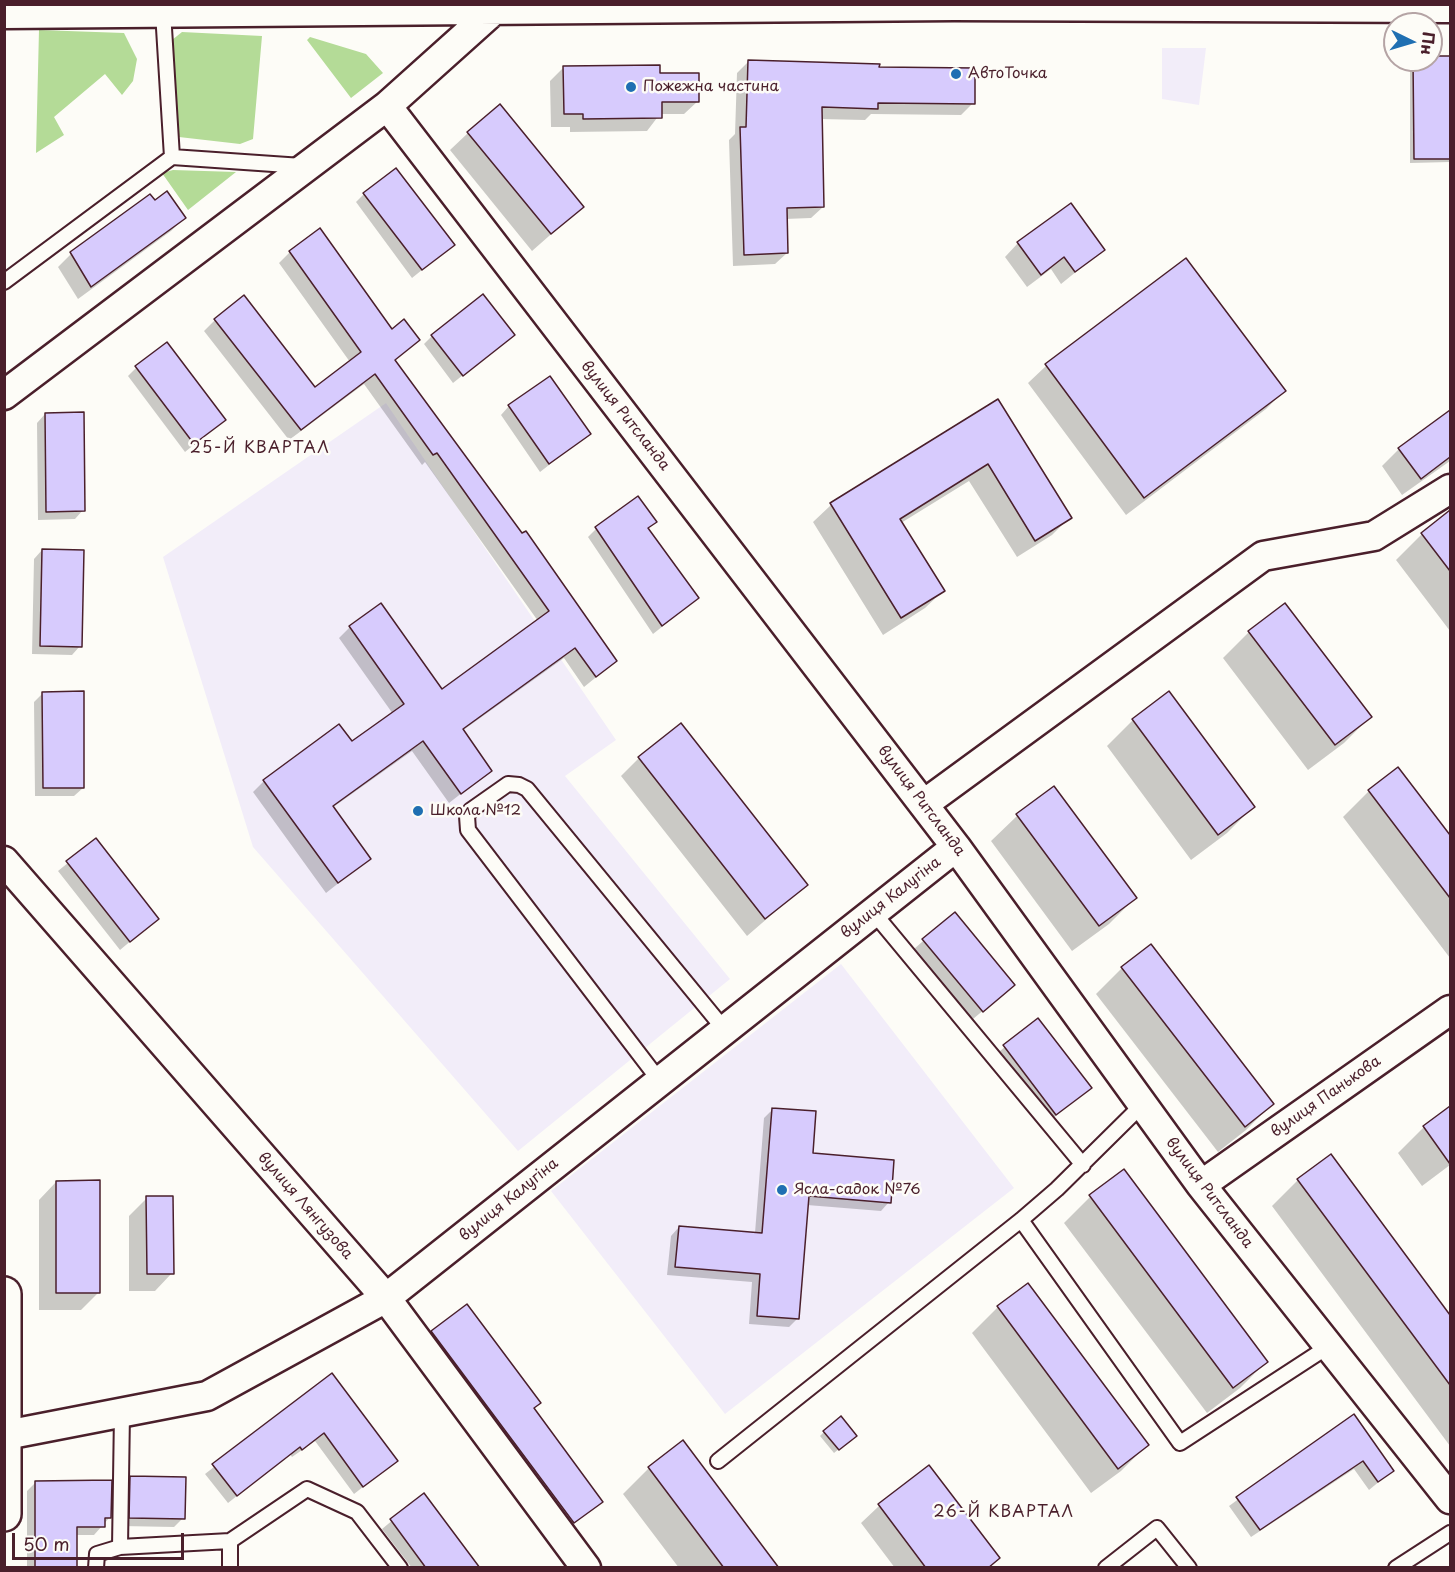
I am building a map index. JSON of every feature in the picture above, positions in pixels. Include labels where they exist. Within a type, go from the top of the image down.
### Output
[{"type":"street","points":[[4,14],[954,5],[1450,8]]},
{"type":"street","points":[[4,394],[387,106],[494,10]]},
{"type":"street","name":"вулиця Ритсланда","points":[[387,106],[924,804],[1201,1185],[1450,1499]]},
{"type":"street","points":[[924,804],[1263,556],[1374,536],[1450,489]]},
{"type":"street","name":"вулиця Калугіна","points":[[5,1434],[207,1396],[386,1298],[956,847]]},
{"type":"street","name":"вулиця Лянгузова","points":[[4,861],[386,1298],[586,1568]]},
{"type":"street","name":"вулиця Панькова","points":[[1201,1185],[1450,1010]]},
{"type":"street","points":[[4,1294],[4,1514]]},
{"type":"lane","points":[[163,12],[172,157]]},
{"type":"lane","points":[[4,282],[172,157],[308,166]]},
{"type":"lane","points":[[659,1080],[468,830],[466,821],[471,810],[508,784],[519,785],[527,789],[724,1029]]},
{"type":"lane","points":[[873,912],[1083,1165]]},
{"type":"lane","points":[[717,1461],[1022,1220],[1083,1165],[1143,1104]]},
{"type":"lane","points":[[1022,1220],[1180,1443],[1329,1346]]},
{"type":"lane","points":[[120,1547],[122,1413]]},
{"type":"lane","points":[[96,1568],[97,1554],[120,1547],[230,1541],[307,1489],[357,1512],[400,1568]]},
{"type":"lane","points":[[1106,1568],[1157,1528],[1189,1568]]},
{"type":"lane","points":[[1396,1568],[1450,1533]]},
{"type":"lane","points":[[230,1541],[230,1568]]},
{"type":"shaded area","points":[[1162,48],[1206,48],[1199,105],[1162,99]]},
{"type":"shaded area","name":"Школа №12","points":[[386,403],[616,740],[565,776],[730,979],[518,1151],[253,847],[163,557]]},
{"type":"shaded area","name":"Ясла-садок №76","points":[[841,964],[1014,1188],[725,1414],[551,1191]]},
{"type":"green space","points":[[39,30],[124,33],[137,59],[133,81],[122,95],[105,74],[54,117],[64,135],[36,153]]},
{"type":"green space","points":[[182,32],[262,36],[253,139],[240,144],[179,137],[172,40]]},
{"type":"green space","points":[[310,37],[366,54],[383,73],[351,98],[307,40]]},
{"type":"green space","points":[[173,170],[236,172],[188,210],[162,173]]},
{"type":"building","points":[[1443,56],[1450,56],[1450,159],[1414,159],[1413,72],[1443,72]]},
{"type":"building","points":[[748,60],[880,64],[879,67],[975,68],[975,104],[878,103],[878,109],[822,107],[824,207],[787,208],[788,253],[744,255],[740,127],[746,127]]},
{"type":"building","name":"Пожежна частина","points":[[660,65],[660,73],[699,73],[699,102],[662,102],[662,118],[583,119],[583,114],[564,114],[563,66]]},
{"type":"building","points":[[500,104],[584,207],[551,234],[467,132]]},
{"type":"building","points":[[396,168],[455,245],[422,270],[363,193]]},
{"type":"building","points":[[167,191],[186,218],[91,287],[70,252],[150,194],[155,200]]},
{"type":"building","points":[[1071,203],[1105,250],[1075,272],[1064,257],[1041,275],[1017,242]]},
{"type":"building","points":[[320,228],[392,329],[404,319],[420,340],[395,360],[522,533],[526,531],[617,661],[596,677],[575,648],[463,729],[492,771],[461,794],[423,741],[333,806],[371,859],[338,883],[263,780],[339,724],[352,741],[404,704],[349,626],[381,603],[442,689],[549,611],[437,453],[433,455],[375,374],[301,430],[214,319],[244,295],[315,387],[361,352],[289,251]]},
{"type":"building","points":[[1186,258],[1286,391],[1144,498],[1045,364]]},
{"type":"building","points":[[483,294],[515,335],[463,376],[431,335]]},
{"type":"building","points":[[167,342],[226,420],[194,444],[135,366]]},
{"type":"building","points":[[550,376],[591,434],[549,464],[508,405]]},
{"type":"building","points":[[998,399],[1072,518],[1035,541],[988,464],[900,519],[945,591],[901,618],[830,503]]},
{"type":"building","points":[[1450,410],[1450,457],[1421,479],[1398,448]]},
{"type":"building","points":[[84,412],[85,511],[46,512],[45,413]]},
{"type":"building","points":[[638,496],[657,522],[648,528],[699,598],[662,626],[595,527]]},
{"type":"building","points":[[1450,510],[1450,571],[1421,533]]},
{"type":"building","points":[[42,549],[84,550],[82,647],[40,646]]},
{"type":"building","points":[[1285,603],[1372,717],[1335,745],[1248,631]]},
{"type":"building","points":[[84,691],[84,788],[43,788],[42,692]]},
{"type":"building","points":[[1169,691],[1255,807],[1218,835],[1132,719]]},
{"type":"building","points":[[681,723],[808,885],[765,919],[638,757]]},
{"type":"building","points":[[1398,767],[1450,835],[1450,898],[1368,790]]},
{"type":"building","points":[[1054,786],[1137,898],[1099,926],[1016,814]]},
{"type":"building","points":[[96,838],[159,919],[130,942],[66,861]]},
{"type":"building","points":[[955,912],[1015,985],[983,1012],[922,939]]},
{"type":"building","points":[[1151,944],[1274,1104],[1245,1127],[1121,967]]},
{"type":"building","points":[[1038,1018],[1092,1088],[1056,1115],[1003,1045]]},
{"type":"building","points":[[1450,1106],[1450,1164],[1423,1126]]},
{"type":"building","points":[[772,1108],[816,1111],[813,1153],[894,1160],[891,1203],[809,1196],[799,1319],[757,1316],[760,1274],[675,1267],[679,1226],[762,1233]]},
{"type":"building","points":[[1331,1154],[1450,1315],[1450,1385],[1297,1179]]},
{"type":"building","points":[[1124,1169],[1268,1362],[1233,1388],[1089,1195]]},
{"type":"building","points":[[100,1180],[100,1293],[56,1293],[56,1181]]},
{"type":"building","points":[[146,1196],[173,1196],[174,1274],[147,1274]]},
{"type":"building","points":[[1028,1283],[1149,1445],[1118,1469],[997,1306]]},
{"type":"building","points":[[467,1304],[541,1403],[534,1408],[603,1502],[574,1523],[431,1331]]},
{"type":"building","points":[[332,1373],[398,1461],[363,1487],[324,1433],[302,1450],[300,1447],[237,1496],[212,1464]]},
{"type":"building","points":[[1354,1414],[1394,1471],[1378,1482],[1363,1461],[1260,1530],[1236,1497]]},
{"type":"building","points":[[841,1416],[857,1436],[839,1450],[823,1431]]},
{"type":"building","points":[[683,1440],[779,1568],[724,1568],[648,1467]]},
{"type":"building","points":[[929,1465],[1000,1558],[988,1568],[926,1568],[878,1504]]},
{"type":"building","points":[[130,1476],[186,1477],[185,1519],[129,1518]]},
{"type":"building","points":[[112,1480],[111,1518],[105,1518],[105,1527],[77,1527],[77,1568],[35,1568],[35,1481]]},
{"type":"building","points":[[424,1493],[480,1568],[426,1568],[390,1519]]},
{"type":"place","name":"АвтоТочка","points":[[956,74]]},
{"type":"place","name":"Пожежна частина","points":[[631,87]]},
{"type":"place","name":"Школа №12","points":[[418,811]]},
{"type":"place","name":"Ясла-садок №76","points":[[782,1190]]},
{"type":"district","name":"25-Й КВАРТАЛ","points":[[260,449]]},
{"type":"district","name":"26-Й КВАРТАЛ","points":[[1004,1513]]}]
